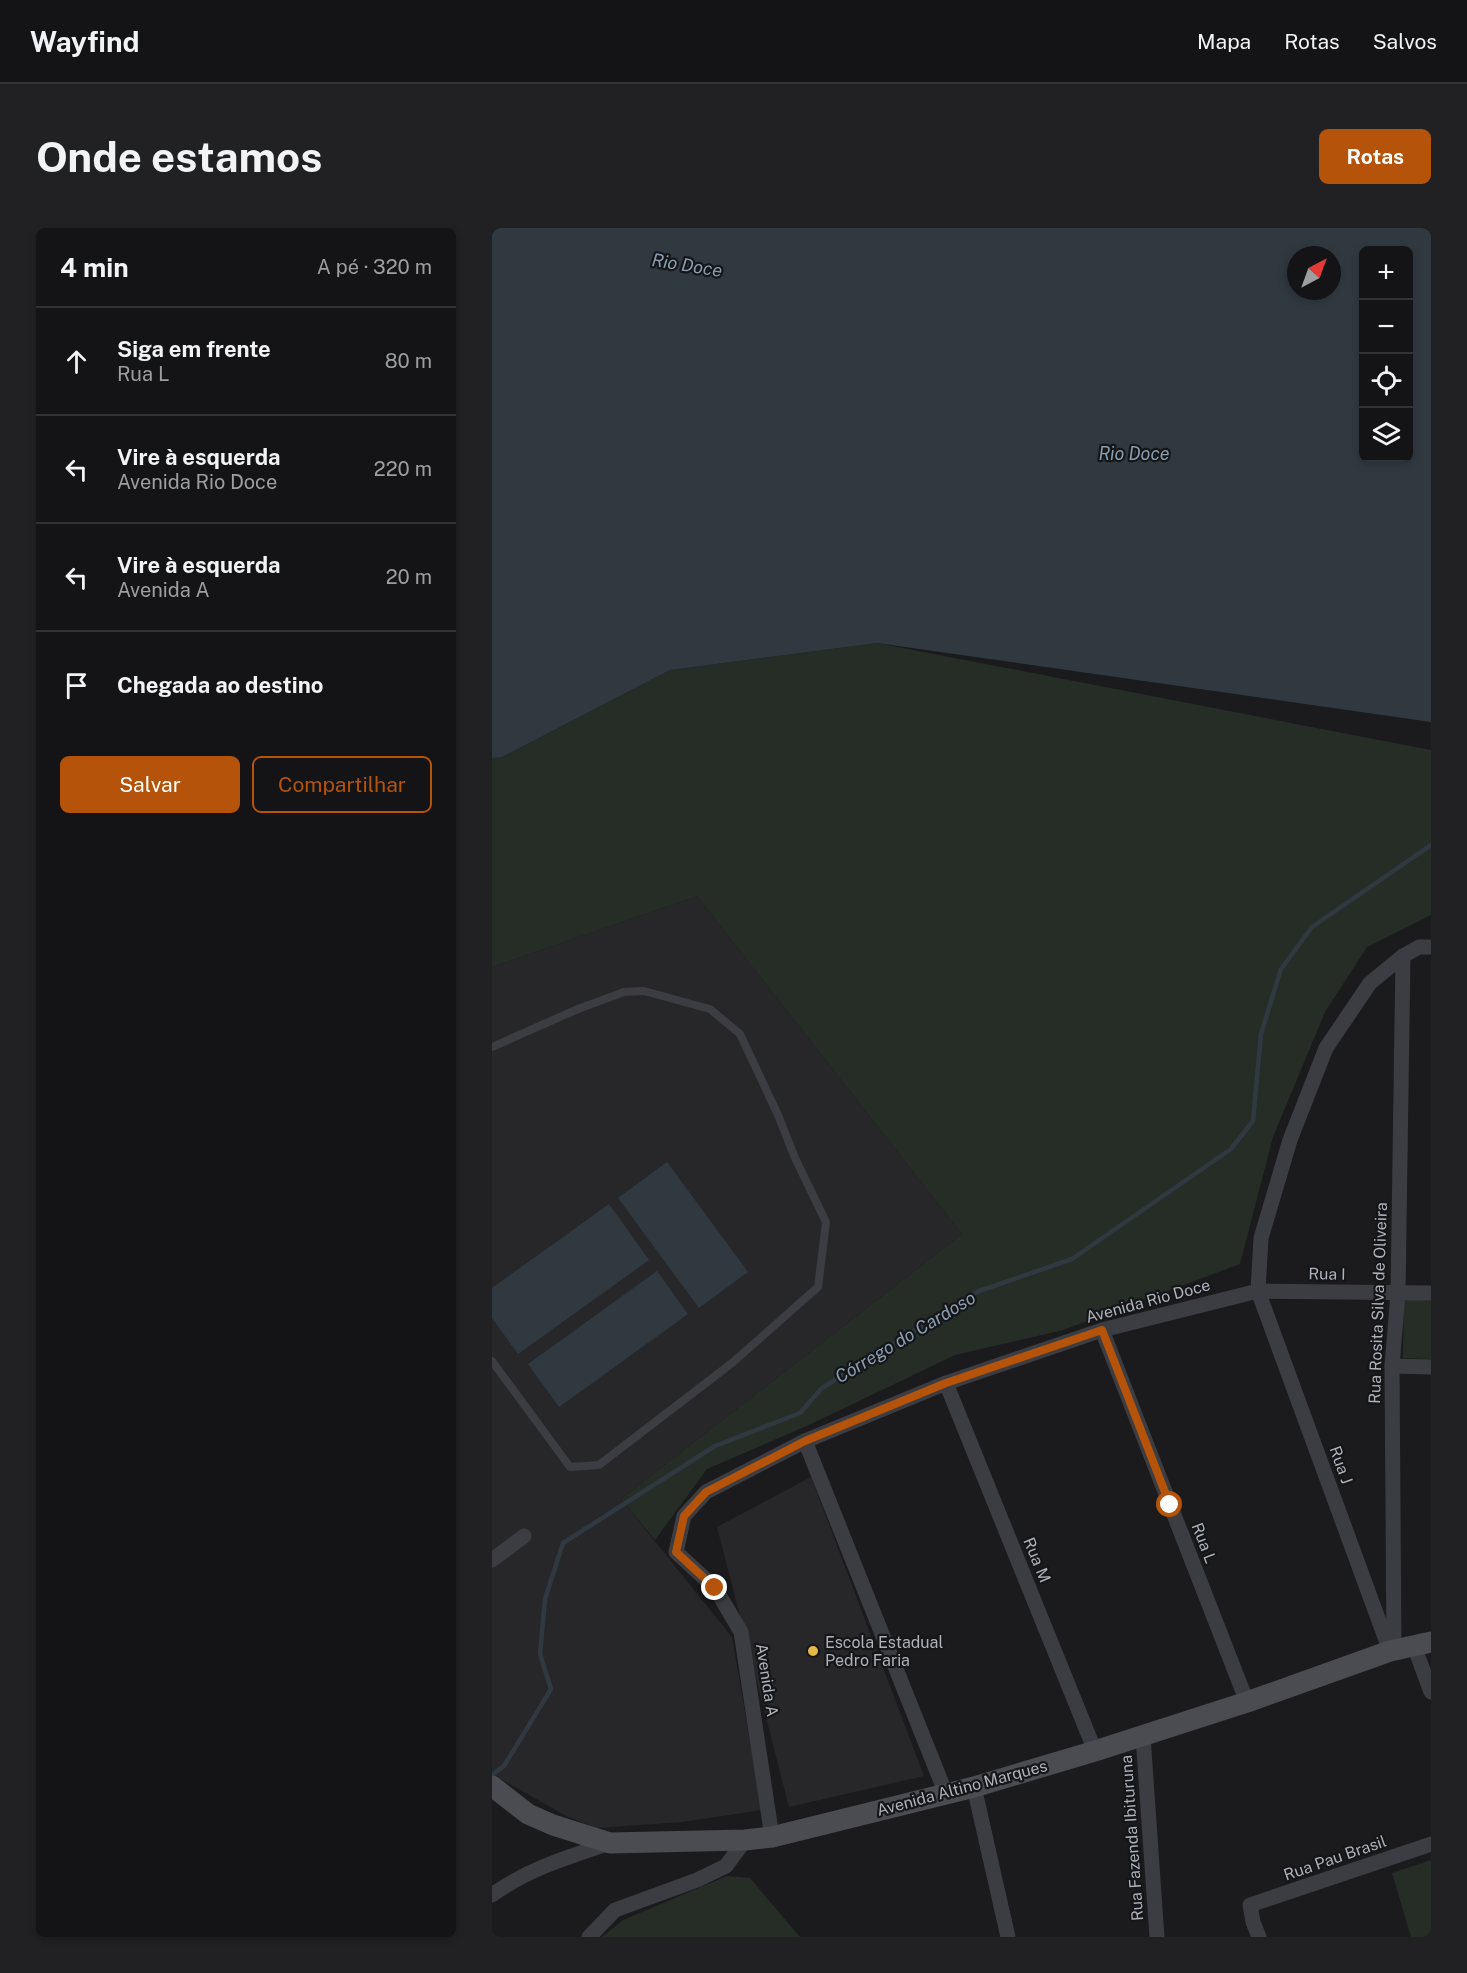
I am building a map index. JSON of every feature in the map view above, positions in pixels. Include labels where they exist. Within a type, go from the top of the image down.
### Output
[{"type":"main road","name":"Avenida Altino Marques","points":[[493,1786],[528,1814],[553,1825],[610,1843],[745,1840],[772,1837],[974,1787],[1095,1751],[1407,1647]]},
{"type":"street","points":[[1258,1291],[1261,1238],[1290,1140],[1326,1048],[1370,983],[1403,956],[1419,947],[1431,947]]},
{"type":"street","name":"Rua Rosita Silva de Oliveira","points":[[1403,956],[1398,1293],[1392,1366],[1407,1647]]},
{"type":"street","name":"Rua I","points":[[1258,1291],[1431,1293]]},
{"type":"street","name":"Avenida Rio Doce","points":[[676,1552],[684,1516],[706,1492],[805,1441],[946,1383],[1102,1330],[1258,1291]]},
{"type":"street","name":"Rua J","points":[[1258,1291],[1407,1647],[1431,1692]]},
{"type":"street","name":"Rua L","points":[[1102,1330],[1247,1702]]},
{"type":"street","points":[[1392,1366],[1431,1367]]},
{"type":"street","name":"Rua M","points":[[946,1383],[1095,1751]]},
{"type":"street","points":[[805,1441],[946,1794]]},
{"type":"street","points":[[492,1560],[524,1536]]},
{"type":"street","name":"Avenida A","points":[[676,1552],[715,1588],[741,1632],[772,1837]]},
{"type":"street","name":"Rua Fazenda Ibituruna","points":[[1143,1736],[1157,1937]]},
{"type":"street","points":[[974,1787],[1008,1937]]},
{"type":"street","points":[[588,1937],[615,1910],[697,1880],[726,1866],[745,1840]]},
{"type":"street","points":[[492,1895],[512,1880],[610,1843]]},
{"type":"street","name":"Rua Pau Brasil","points":[[1258,1937],[1250,1905],[1431,1844]]},
{"type":"lane","points":[[492,1047],[578,1009],[624,992],[644,992],[710,1009],[740,1034],[826,1222],[818,1287],[732,1363],[599,1465],[570,1467],[492,1361]]},
{"type":"shaded area","points":[[877,643],[1431,750],[1431,915],[1367,947],[1325,1012],[1273,1137],[1240,1264],[1063,1330],[955,1355],[809,1425],[707,1469],[655,1540],[621,1499],[962,1234],[697,896],[492,967],[492,758],[502,757],[670,670]]},
{"type":"shaded area","points":[[697,896],[962,1234],[621,1499],[732,1637],[762,1810],[682,1822],[597,1828],[568,1817],[492,1774],[492,967]]},
{"type":"shaded area","points":[[1404,1297],[1431,1298],[1431,1359],[1403,1358]]},
{"type":"shaded area","name":"Escola Estadual Pedro Faria","points":[[811,1477],[924,1776],[789,1807],[717,1527]]},
{"type":"shaded area","points":[[1431,1860],[1431,1937],[1411,1937],[1392,1873]]},
{"type":"shaded area","points":[[727,1876],[750,1878],[800,1937],[602,1937],[623,1920]]},
{"type":"water","name":"Rio Doce","points":[[492,228],[1431,228],[1431,722],[877,643],[670,670],[502,757],[492,758]]},
{"type":"water","points":[[667,1162],[748,1272],[699,1308],[618,1198]]},
{"type":"water","points":[[609,1204],[649,1260],[518,1354],[492,1318],[492,1288]]},
{"type":"water","points":[[657,1271],[688,1314],[559,1407],[528,1364]]},
{"type":"waterway","name":"Córrego do Cardoso","points":[[492,1775],[504,1766],[551,1689],[540,1654],[545,1599],[563,1543],[715,1446],[800,1413],[822,1388],[979,1291],[1072,1259],[1231,1149],[1253,1121],[1261,1034],[1281,969],[1312,927],[1431,845]]},
{"type":"place","name":"Escola Estadual Pedro Faria","points":[[813,1651]]},
{"type":"route","points":[[715,1588],[676,1552],[684,1516],[706,1492],[805,1441],[946,1383],[1102,1330],[1170,1505]]}]
